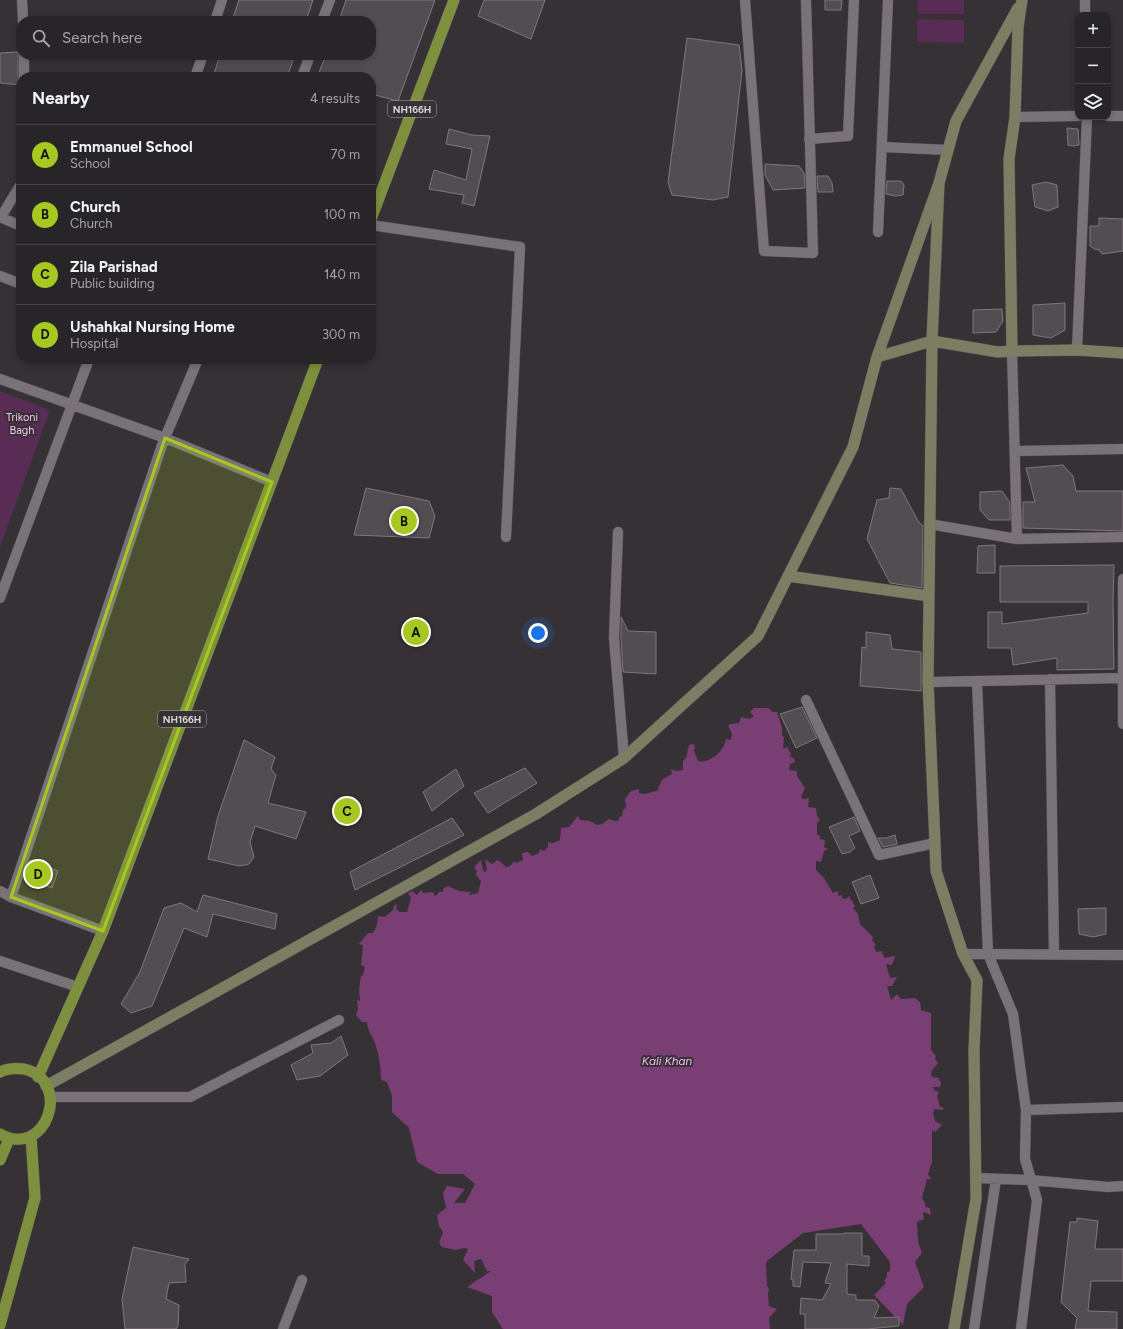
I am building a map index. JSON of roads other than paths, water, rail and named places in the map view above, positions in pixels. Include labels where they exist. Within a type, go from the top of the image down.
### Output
[{"type":"highway","name":"NH166H","points":[[376,206],[454,0]]},
{"type":"highway","name":"NH166H","points":[[38,1077],[103,931],[316,364]]},
{"type":"highway","points":[[0,1071],[17,1068],[28,1070],[38,1077],[46,1086],[50,1097],[50,1108],[47,1120],[40,1129],[31,1136],[20,1139],[4,1137],[0,1160]]},
{"type":"highway","points":[[0,1325],[35,1198],[31,1136]]},
{"type":"main road","points":[[1012,351],[1009,159],[1015,117],[1018,27],[1022,0]]},
{"type":"main road","points":[[46,1086],[536,814],[624,758],[758,636],[853,446],[877,357],[939,183],[956,121],[1022,0]]},
{"type":"main road","points":[[939,183],[932,341],[928,682],[936,871],[963,954],[977,980],[974,1051],[976,1199],[954,1329]]},
{"type":"main road","points":[[877,357],[932,341],[998,352],[1077,350],[1123,353]]},
{"type":"main road","points":[[788,576],[929,596]]},
{"type":"street","points":[[22,0],[23,16]]},
{"type":"street","points":[[217,16],[222,0]]},
{"type":"street","points":[[324,16],[330,0]]},
{"type":"street","points":[[745,0],[764,251],[813,253],[806,0]]},
{"type":"street","points":[[809,138],[848,136],[854,0]]},
{"type":"street","points":[[878,232],[888,0]]},
{"type":"street","points":[[1085,0],[1086,12]]},
{"type":"street","points":[[24,60],[24,72]]},
{"type":"street","points":[[197,72],[201,60]]},
{"type":"street","points":[[304,72],[308,60]]},
{"type":"street","points":[[1015,117],[1075,116]]},
{"type":"street","points":[[1111,116],[1123,116]]},
{"type":"street","points":[[1077,350],[1087,120]]},
{"type":"street","points":[[882,147],[948,150]]},
{"type":"street","points":[[16,192],[0,217],[16,224]]},
{"type":"street","points":[[376,226],[520,247],[506,537]]},
{"type":"street","points":[[0,276],[16,282]]},
{"type":"street","points":[[1012,351],[1017,539]]},
{"type":"street","points":[[0,598],[87,364]]},
{"type":"street","points":[[11,897],[165,438],[196,364]]},
{"type":"street","points":[[0,379],[71,406],[165,438],[272,482]]},
{"type":"street","points":[[1015,451],[1123,449]]},
{"type":"street","points":[[929,524],[1017,539],[1123,537]]},
{"type":"street","points":[[618,532],[614,638],[624,758]]},
{"type":"street","points":[[1123,579],[1123,724]]},
{"type":"street","points":[[928,682],[1122,678]]},
{"type":"street","points":[[1050,679],[1054,954]]},
{"type":"street","points":[[977,681],[988,954],[1013,1014],[1026,1110],[1025,1159],[1037,1200],[1021,1329]]},
{"type":"street","points":[[806,700],[879,855],[935,844]]},
{"type":"street","points":[[0,890],[11,897],[103,931]]},
{"type":"street","points":[[963,954],[1123,956]]},
{"type":"street","points":[[0,961],[78,987]]},
{"type":"street","points":[[50,1097],[190,1097],[339,1020]]},
{"type":"street","points":[[1026,1110],[1123,1107]]},
{"type":"street","points":[[976,1178],[1123,1186]]},
{"type":"street","points":[[974,1329],[996,1179]]},
{"type":"street","points":[[283,1329],[302,1280]]},
{"type":"water","name":"Kali Khan","points":[[754,708],[768,708],[773,712],[777,712],[782,728],[782,736],[784,737],[783,749],[787,747],[791,754],[790,757],[794,758],[795,762],[790,764],[789,770],[797,771],[797,776],[805,788],[801,797],[803,799],[809,798],[808,807],[816,808],[817,816],[820,820],[817,823],[817,834],[820,836],[820,839],[825,840],[824,847],[828,849],[824,851],[821,862],[816,861],[816,870],[824,878],[833,893],[838,891],[838,896],[842,895],[842,898],[846,899],[849,896],[855,906],[853,908],[858,914],[860,924],[873,937],[872,940],[876,945],[874,946],[876,952],[882,951],[884,958],[895,957],[892,965],[886,964],[890,978],[897,977],[892,986],[887,986],[891,1000],[897,994],[901,999],[915,998],[920,1002],[921,1010],[931,1013],[931,1050],[936,1056],[935,1059],[938,1063],[931,1075],[932,1077],[939,1078],[941,1082],[940,1087],[933,1087],[934,1090],[939,1092],[937,1096],[940,1107],[944,1108],[943,1110],[935,1109],[933,1112],[935,1121],[942,1125],[935,1132],[932,1130],[932,1162],[928,1174],[931,1179],[927,1179],[922,1198],[925,1203],[925,1207],[930,1208],[931,1215],[924,1212],[924,1219],[917,1222],[918,1242],[922,1253],[915,1262],[924,1287],[907,1304],[903,1325],[874,1295],[886,1283],[884,1281],[887,1277],[887,1272],[890,1271],[890,1262],[861,1224],[803,1233],[767,1261],[769,1306],[777,1309],[769,1318],[770,1329],[503,1329],[492,1312],[492,1296],[467,1287],[491,1271],[487,1271],[481,1259],[474,1261],[475,1273],[463,1260],[468,1249],[464,1248],[456,1250],[442,1247],[439,1243],[443,1232],[439,1226],[437,1215],[446,1208],[443,1193],[447,1186],[465,1189],[454,1203],[465,1203],[475,1184],[463,1174],[438,1174],[417,1162],[409,1128],[392,1112],[392,1096],[387,1082],[381,1080],[380,1061],[375,1043],[367,1022],[362,1022],[356,1015],[358,1009],[357,1000],[360,1001],[359,989],[361,976],[363,975],[365,967],[361,965],[363,945],[359,944],[368,933],[373,933],[377,925],[378,916],[385,917],[397,904],[396,909],[400,912],[407,912],[411,898],[408,893],[412,891],[417,895],[421,890],[423,893],[433,892],[435,896],[448,886],[459,891],[471,892],[469,895],[478,893],[481,881],[476,875],[477,871],[475,866],[481,860],[483,870],[485,872],[487,870],[485,859],[492,864],[498,860],[506,867],[510,866],[514,861],[516,863],[523,860],[522,853],[528,852],[532,856],[539,853],[540,849],[544,851],[548,847],[548,842],[553,843],[560,840],[561,828],[569,827],[578,816],[580,820],[590,821],[597,825],[602,824],[609,819],[615,821],[619,820],[619,817],[622,816],[623,810],[626,807],[625,799],[631,791],[639,789],[639,793],[645,794],[659,790],[658,787],[663,779],[672,774],[671,769],[675,771],[683,770],[683,761],[686,758],[689,745],[694,744],[694,751],[698,761],[712,758],[723,748],[726,739],[730,740],[732,736],[728,726],[730,724],[739,723],[741,717],[750,719],[754,716],[750,712]]},
{"type":"place","name":"Church","points":[[404,521]]},
{"type":"place","name":"Emmanuel School","points":[[416,632]]},
{"type":"place","name":"Zila Parishad","points":[[347,811]]},
{"type":"place","name":"Ushahkal Nursing Home","points":[[38,874]]},
{"type":"park label","name":"Trikoni Bagh","points":[[22,423]]}]
